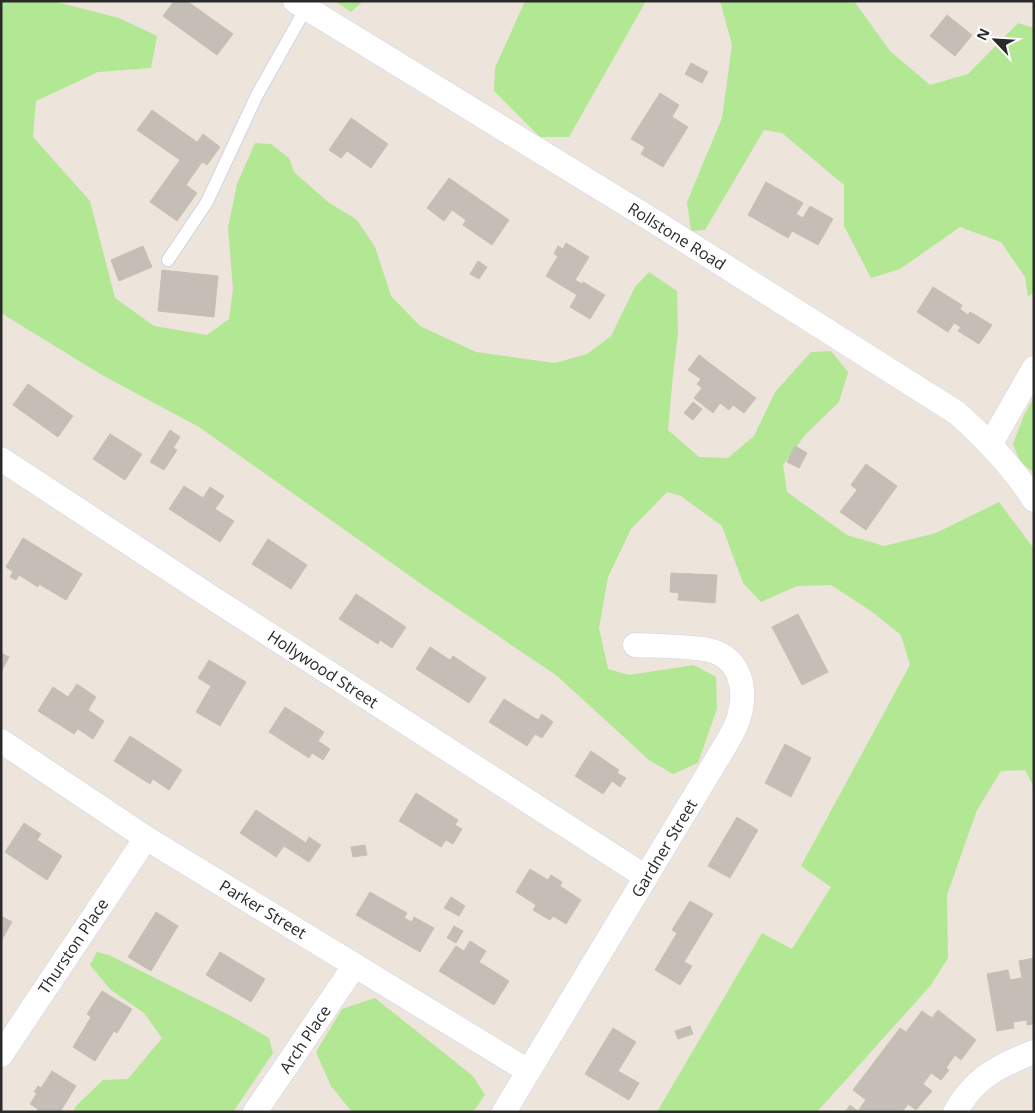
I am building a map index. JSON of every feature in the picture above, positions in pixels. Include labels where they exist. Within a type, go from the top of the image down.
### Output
[{"type":"street","name":"Rollstone Road","points":[[300,5],[657,223],[957,413],[1018,475],[1034,500]]},
{"type":"street","points":[[990,445],[1034,368]]},
{"type":"street","name":"Hollywood Street","points":[[1,459],[646,878]]},
{"type":"street","name":"Gardner Street","points":[[504,1112],[733,733],[740,712],[742,690],[736,667],[726,658],[705,649],[635,645]]},
{"type":"street","name":"Parker Street","points":[[1,741],[146,838],[528,1071]]},
{"type":"street","name":"Thurston Place","points":[[5,1040],[146,838]]},
{"type":"street","name":"Arch Place","points":[[255,1112],[354,966]]},
{"type":"street","points":[[955,1112],[971,1089],[988,1074],[1011,1061],[1034,1052]]},
{"type":"lane","points":[[168,260],[207,202],[300,5]]},
{"type":"green space","points":[[1,1],[53,1],[119,18],[157,36],[151,68],[98,72],[36,101],[33,137],[90,201],[115,298],[154,326],[207,335],[229,319],[233,289],[228,228],[237,184],[255,143],[271,144],[289,158],[294,172],[328,202],[357,220],[375,247],[391,296],[420,326],[476,352],[555,363],[587,354],[611,336],[635,287],[649,272],[677,291],[678,333],[668,430],[699,457],[728,458],[754,436],[775,392],[811,352],[831,351],[848,372],[839,402],[805,435],[783,465],[787,492],[847,535],[884,546],[936,533],[999,502],[1034,549],[1034,787],[1025,770],[1001,771],[977,810],[947,895],[948,958],[931,985],[817,1112],[657,1112],[762,933],[792,949],[831,887],[801,866],[910,665],[901,635],[871,611],[831,585],[797,586],[761,602],[743,583],[722,526],[681,496],[667,492],[631,529],[608,577],[599,628],[608,669],[629,675],[694,665],[716,677],[717,709],[698,763],[673,774],[649,760],[556,675],[427,588],[199,427],[102,375],[1,313]]},
{"type":"green space","points":[[335,1],[363,1],[351,12]]},
{"type":"green space","points":[[525,1],[646,1],[569,137],[540,137],[494,91],[495,68]]},
{"type":"green space","points":[[720,1],[854,1],[890,51],[930,85],[968,74],[1018,23],[1034,28],[1034,292],[1028,297],[1025,277],[1001,242],[960,227],[900,269],[871,278],[844,226],[844,185],[782,133],[764,130],[705,230],[691,231],[687,202],[722,118],[732,45]]},
{"type":"green space","points":[[1034,398],[1034,470],[1032,471],[1020,462],[1013,444],[1024,415]]},
{"type":"green space","points":[[97,952],[109,955],[231,1016],[269,1038],[273,1053],[233,1112],[73,1112],[76,1106],[103,1080],[128,1079],[162,1038],[144,1013],[111,990],[90,965]]},
{"type":"green space","points":[[375,998],[473,1076],[485,1095],[473,1112],[352,1112],[331,1086],[316,1052],[342,1009]]},
{"type":"building","points":[[174,1],[187,1],[233,34],[217,55],[163,16]]},
{"type":"building","points":[[947,15],[972,35],[955,56],[930,36]]},
{"type":"building","points":[[691,63],[708,72],[702,83],[685,74]]},
{"type":"building","points":[[660,93],[679,105],[672,117],[688,127],[663,167],[641,154],[645,147],[631,139]]},
{"type":"building","points":[[152,110],[197,142],[203,134],[220,147],[207,165],[202,162],[186,185],[197,193],[177,221],[150,202],[180,160],[137,130]]},
{"type":"building","points":[[351,118],[388,144],[371,168],[347,151],[341,158],[329,150]]},
{"type":"building","points":[[449,178],[509,220],[492,245],[463,225],[466,220],[452,210],[444,221],[427,208]]},
{"type":"building","points":[[766,182],[803,203],[796,214],[803,218],[810,206],[833,219],[818,245],[792,231],[788,238],[748,215]]},
{"type":"building","points":[[566,243],[589,257],[575,280],[582,284],[583,282],[605,295],[590,319],[570,307],[577,295],[546,276],[558,256],[554,254],[558,246],[563,249]]},
{"type":"building","points":[[143,246],[152,267],[119,281],[111,260]]},
{"type":"building","points":[[478,261],[487,267],[479,279],[470,274]]},
{"type":"building","points":[[162,270],[218,276],[214,317],[158,311]]},
{"type":"building","points":[[933,287],[962,305],[960,309],[968,315],[970,312],[992,325],[979,344],[958,331],[961,327],[954,323],[948,332],[917,312]]},
{"type":"building","points":[[699,355],[756,398],[744,413],[733,405],[729,410],[720,403],[713,413],[694,398],[702,388],[697,384],[701,379],[688,370]]},
{"type":"building","points":[[28,384],[73,416],[58,437],[13,405]]},
{"type":"building","points":[[693,402],[702,409],[693,420],[684,413]]},
{"type":"building","points":[[170,430],[180,437],[173,448],[177,450],[164,470],[150,462]]},
{"type":"building","points":[[110,434],[142,454],[125,480],[93,459]]},
{"type":"building","points":[[795,446],[807,453],[799,468],[787,462]]},
{"type":"building","points":[[866,464],[897,486],[866,530],[840,512],[857,490],[851,485]]},
{"type":"building","points":[[184,486],[203,498],[210,487],[224,496],[215,509],[234,521],[220,542],[169,509]]},
{"type":"building","points":[[23,538],[82,574],[66,600],[39,584],[38,587],[19,575],[16,580],[10,577],[13,572],[6,567]]},
{"type":"building","points":[[268,539],[307,565],[291,589],[252,564]]},
{"type":"building","points":[[671,573],[717,575],[715,603],[678,600],[679,593],[670,592]]},
{"type":"building","points":[[356,594],[406,627],[392,648],[380,640],[378,644],[339,619]]},
{"type":"building","points":[[798,614],[828,672],[802,685],[772,627]]},
{"type":"building","points":[[430,647],[450,660],[453,656],[486,678],[469,703],[416,669]]},
{"type":"building","points":[[1,653],[9,657],[1,672]]},
{"type":"building","points":[[209,660],[246,682],[220,726],[196,712],[211,686],[198,678]]},
{"type":"building","points":[[77,684],[96,697],[88,710],[104,721],[93,739],[78,729],[74,734],[38,711],[53,687],[68,697]]},
{"type":"building","points":[[504,699],[538,720],[542,714],[553,722],[542,738],[535,734],[527,746],[489,722]]},
{"type":"building","points":[[285,707],[324,732],[318,741],[330,749],[323,760],[312,753],[309,758],[269,732]]},
{"type":"building","points":[[130,736],[182,770],[169,790],[153,779],[150,784],[114,761]]},
{"type":"building","points":[[785,744],[811,758],[791,797],[765,783]]},
{"type":"building","points":[[591,751],[619,770],[617,773],[626,778],[620,787],[612,781],[603,794],[575,776]]},
{"type":"building","points":[[416,793],[458,820],[455,825],[462,829],[453,844],[446,840],[441,847],[399,821]]},
{"type":"building","points":[[256,810],[306,843],[309,837],[321,845],[309,862],[284,846],[276,857],[240,833]]},
{"type":"building","points":[[737,817],[758,830],[730,878],[708,866]]},
{"type":"building","points":[[24,823],[41,834],[37,840],[62,856],[47,880],[5,852]]},
{"type":"building","points":[[365,845],[367,855],[353,857],[351,847]]},
{"type":"building","points":[[530,869],[548,880],[551,875],[562,882],[560,886],[581,900],[566,924],[553,916],[550,920],[533,910],[536,905],[516,892]]},
{"type":"building","points":[[370,892],[407,913],[404,918],[412,922],[414,917],[434,928],[420,952],[356,915]]},
{"type":"building","points":[[451,897],[465,906],[459,916],[444,908]]},
{"type":"building","points":[[690,901],[713,914],[684,962],[692,966],[680,985],[655,970],[677,933],[672,930]]},
{"type":"building","points":[[156,912],[178,926],[151,971],[128,957]]},
{"type":"building","points":[[1,916],[12,922],[1,941]]},
{"type":"building","points":[[454,926],[463,931],[456,943],[447,938]]},
{"type":"building","points":[[470,941],[486,951],[479,962],[509,981],[494,1005],[439,971],[456,946],[464,951]]},
{"type":"building","points":[[220,952],[265,979],[251,1002],[206,975]]},
{"type":"building","points":[[1034,958],[1034,1024],[1027,1025],[1027,1020],[1013,1022],[1014,1028],[997,1031],[987,974],[1008,970],[1010,980],[1022,978],[1019,961]]},
{"type":"building","points":[[102,991],[132,1009],[117,1033],[114,1031],[95,1061],[73,1047],[91,1017],[87,1014]]},
{"type":"building","points":[[938,1010],[976,1040],[961,1060],[955,1055],[946,1068],[949,1070],[941,1080],[931,1073],[923,1084],[932,1091],[916,1110],[908,1104],[902,1112],[845,1112],[850,1105],[858,1111],[866,1100],[853,1090],[900,1028],[906,1032],[922,1011],[932,1018]]},
{"type":"building","points":[[690,1026],[693,1034],[678,1039],[675,1031]]},
{"type":"building","points":[[613,1028],[636,1042],[618,1071],[639,1083],[629,1100],[585,1074]]},
{"type":"building","points":[[52,1071],[76,1086],[60,1112],[37,1112],[38,1109],[30,1104],[37,1093],[34,1092],[38,1086],[41,1088]]}]
